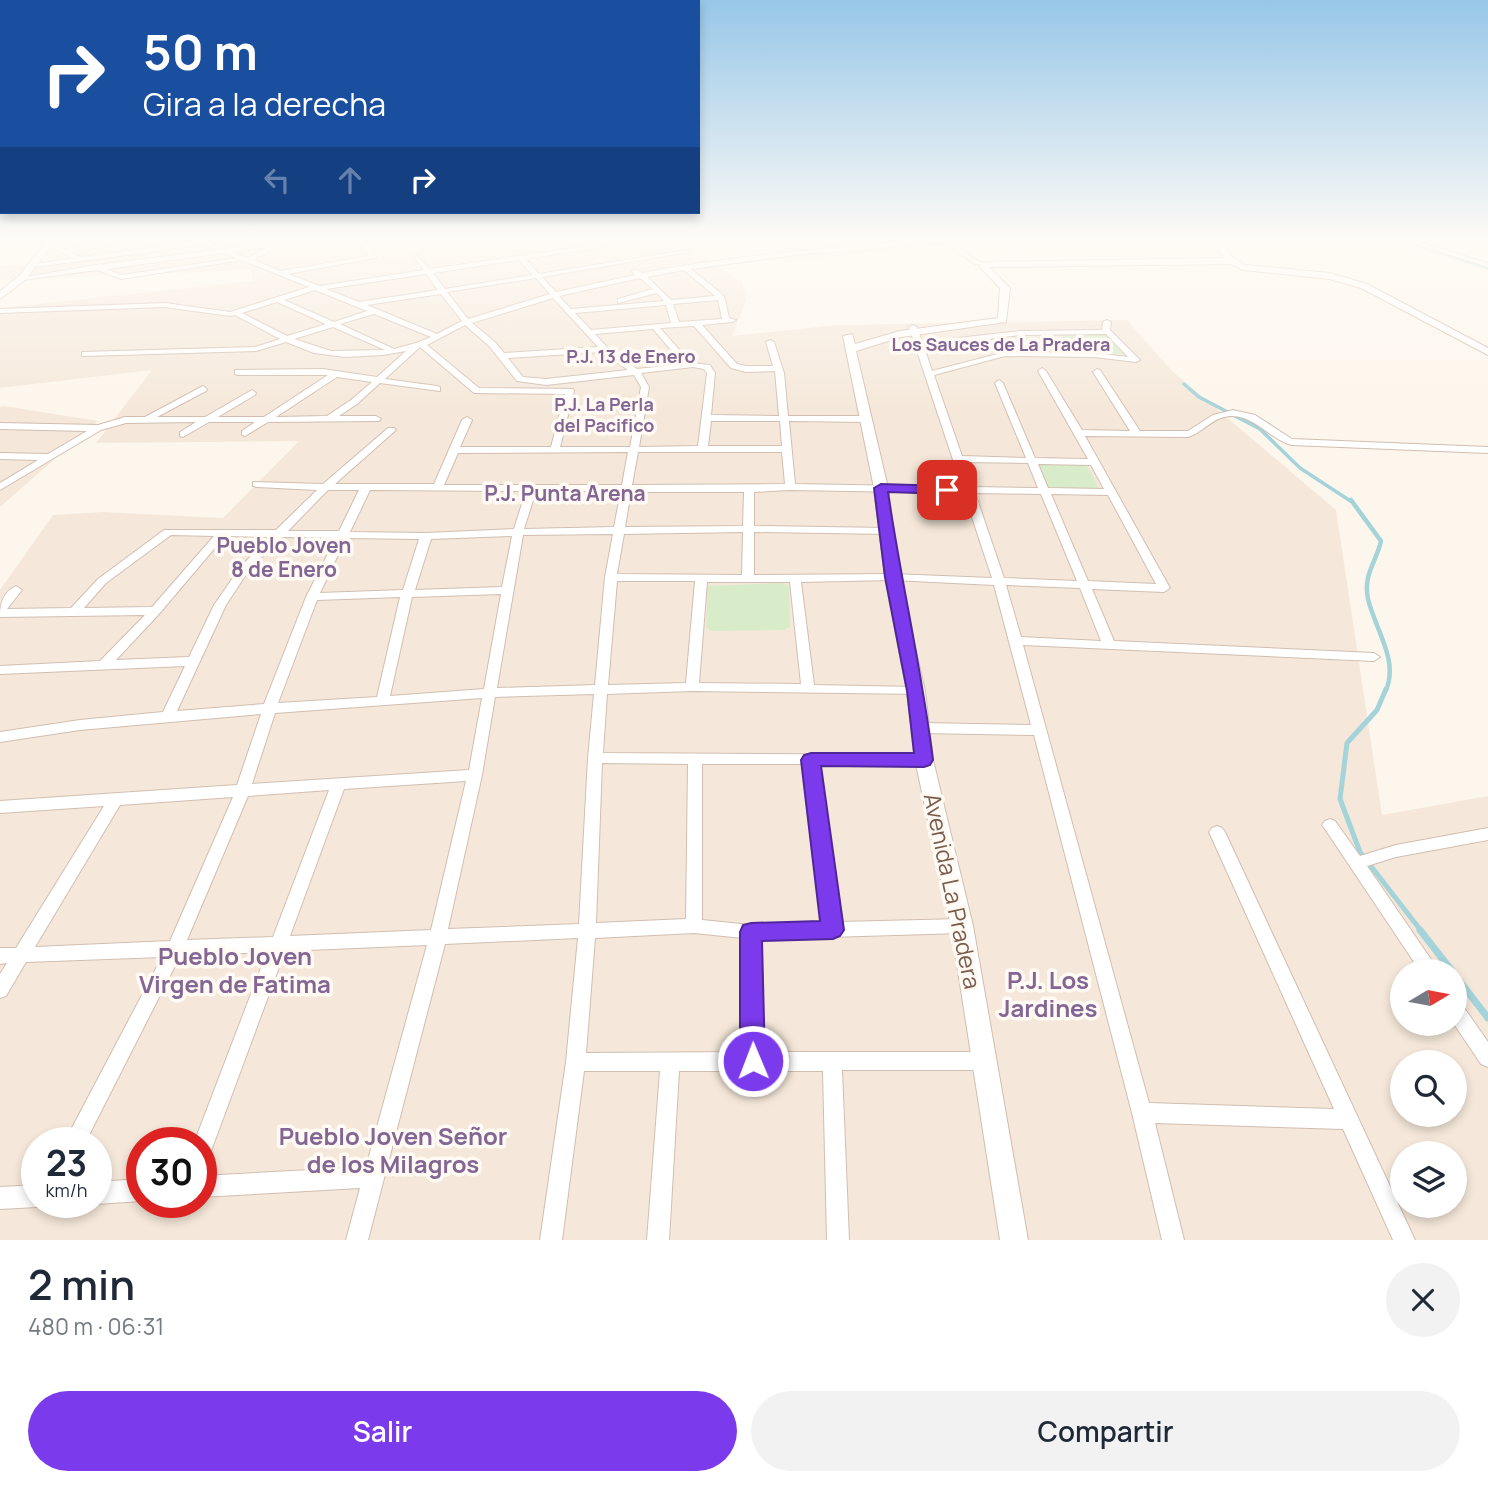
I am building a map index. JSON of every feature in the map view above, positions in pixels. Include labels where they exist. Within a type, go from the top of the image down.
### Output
[{"type":"street","points":[[0,311],[165,305],[221,314],[237,313],[292,296]]},
{"type":"street","points":[[336,296],[436,335]]},
{"type":"street","points":[[356,305],[413,296]]},
{"type":"street","points":[[447,296],[467,323],[501,356],[517,377],[530,381],[704,366],[711,373],[703,449]]},
{"type":"street","points":[[329,419],[354,402],[419,345],[436,335],[550,296]]},
{"type":"street","points":[[551,1240],[576,1062],[587,930],[595,758],[611,577],[645,387],[638,373],[604,349],[558,296]]},
{"type":"street","points":[[595,309],[639,296]]},
{"type":"street","points":[[664,296],[671,302],[675,312],[675,325]]},
{"type":"street","points":[[590,332],[729,320],[719,296]]},
{"type":"street","points":[[916,335],[1003,320],[1004,296]]},
{"type":"street","points":[[1383,296],[1488,352]]},
{"type":"street","points":[[572,311],[721,298]]},
{"type":"street","points":[[279,300],[392,350]]},
{"type":"street","points":[[85,354],[254,350],[374,311]]},
{"type":"street","points":[[237,313],[289,340],[331,354],[392,350],[419,345],[477,391],[570,391],[555,449]]},
{"type":"street","points":[[696,323],[734,366],[746,369],[779,368]]},
{"type":"street","points":[[655,327],[689,366]]},
{"type":"street","points":[[916,335],[1055,333],[1107,327],[1136,360],[1072,354],[1006,354],[929,374]]},
{"type":"street","points":[[1055,333],[1072,354]]},
{"type":"street","points":[[916,335],[999,580],[1142,1113],[1173,1240]]},
{"type":"street","name":"Avenida La Pradera","points":[[916,335],[850,342],[881,488],[892,577],[916,691],[924,760],[962,926],[1014,1240]]},
{"type":"street","points":[[770,342],[779,368],[790,487]]},
{"type":"street","points":[[501,356],[604,349]]},
{"type":"street","points":[[611,577],[892,577],[1164,588],[1110,492],[1081,433],[1042,371]]},
{"type":"street","points":[[238,372],[323,372],[437,389]]},
{"type":"street","points":[[1097,372],[1138,434]]},
{"type":"street","points":[[246,433],[334,375]]},
{"type":"street","points":[[999,383],[1109,644]]},
{"type":"street","points":[[145,420],[203,389]]},
{"type":"street","points":[[183,434],[252,393]]},
{"type":"street","points":[[1081,433],[1193,433],[1202,429],[1211,418],[1238,412],[1256,419],[1292,442],[1488,450]]},
{"type":"street","points":[[706,418],[866,419]]},
{"type":"street","points":[[0,426],[98,428],[125,421],[145,420],[376,419]]},
{"type":"street","points":[[438,486],[467,420]]},
{"type":"street","points":[[0,487],[98,428]]},
{"type":"street","points":[[168,716],[220,606],[245,568],[325,487],[391,429]]},
{"type":"street","points":[[454,450],[788,449]]},
{"type":"street","points":[[0,456],[50,457]]},
{"type":"street","points":[[958,459],[1096,462]]},
{"type":"street","points":[[257,484],[325,487],[790,487],[1110,492]]},
{"type":"street","points":[[82,1127],[176,947],[243,792],[269,709],[313,597],[366,487]]},
{"type":"street","points":[[358,1240],[438,937],[475,775],[518,532],[532,488]]},
{"type":"street","points":[[748,578],[749,489]]},
{"type":"street","points":[[76,610],[102,581],[168,532],[426,536],[749,529],[887,531]]},
{"type":"street","points":[[103,666],[222,533]]},
{"type":"street","points":[[383,698],[407,595],[426,536]]},
{"type":"street","points":[[692,687],[701,579]]},
{"type":"street","points":[[795,579],[808,688]]},
{"type":"street","points":[[0,611],[16,590]]},
{"type":"street","points":[[313,597],[509,590]]},
{"type":"street","points":[[0,611],[155,611]]},
{"type":"street","points":[[1015,641],[1374,657]]},
{"type":"street","points":[[0,670],[193,661]]},
{"type":"street","points":[[0,737],[168,716],[383,698],[601,688],[916,691]]},
{"type":"street","points":[[920,728],[1038,730]]},
{"type":"street","points":[[595,758],[924,760]]},
{"type":"street","points":[[694,926],[695,759]]},
{"type":"street","points":[[811,760],[833,930]]},
{"type":"street","points":[[0,807],[475,775]]},
{"type":"street","points":[[210,1127],[339,784]]},
{"type":"street","points":[[0,990],[115,800]]},
{"type":"street","points":[[1330,824],[1363,861],[1423,959]]},
{"type":"street","points":[[1217,832],[1404,1240]]},
{"type":"street","points":[[1363,861],[1396,851],[1485,839]]},
{"type":"street","points":[[0,956],[694,926],[751,932],[962,926]]},
{"type":"street","points":[[751,932],[753,1061]]},
{"type":"street","points":[[1467,1027],[1488,1058]]},
{"type":"street","points":[[832,1061],[838,1240]]},
{"type":"street","points":[[576,1062],[985,1061]]},
{"type":"street","points":[[658,1240],[670,1062]]},
{"type":"street","points":[[1142,1113],[1348,1119]]},
{"type":"street","points":[[217,1186],[373,1177]]},
{"type":"street","points":[[0,1198],[21,1197]]},
{"type":"shaded area","points":[[114,296],[745,296],[746,300],[732,336],[838,325],[1127,320],[1172,371],[1336,510],[1382,815],[1488,796],[1488,1240],[0,1240],[0,590],[53,515],[103,512],[223,518],[299,441],[96,443],[152,370],[0,388],[0,308]]},
{"type":"shaded area","points":[[0,407],[98,421],[0,507]]},
{"type":"green space","points":[[1106,334],[1128,354],[1073,352],[1061,335]]},
{"type":"green space","points":[[1036,463],[1086,464],[1099,488],[1046,489]]},
{"type":"green space","points":[[783,583],[789,586],[790,627],[784,630],[712,631],[706,628],[708,586]]},
{"type":"waterway","points":[[1184,384],[1199,397],[1260,429],[1300,468],[1352,502]]},
{"type":"waterway","points":[[1351,500],[1381,541],[1369,575],[1367,590],[1371,610],[1388,656],[1390,667],[1386,690]]},
{"type":"waterway","points":[[1386,689],[1377,710],[1347,743],[1340,799],[1360,852],[1422,932]]},
{"type":"waterway","points":[[1420,930],[1443,959]]},
{"type":"waterway","points":[[1467,991],[1488,1018]]},
{"type":"district","name":"Los Sauces de La Pradera","points":[[1001,345]]},
{"type":"district","name":"P.J. 13 de Enero","points":[[631,357]]},
{"type":"district","name":"P.J. La Perla del Pacifico","points":[[604,415]]},
{"type":"district","name":"P.J. Punta Arena","points":[[565,494]]},
{"type":"district","name":"Pueblo Joven 8 de Enero","points":[[284,558]]},
{"type":"district","name":"Pueblo Joven Virgen de Fatima","points":[[235,971]]},
{"type":"district","name":"P.J. Los Jardines","points":[[1048,995]]},
{"type":"district","name":"Pueblo Joven Señor de los Milagros","points":[[393,1151]]},
{"type":"route","points":[[753,1061],[751,932],[833,930],[811,760],[924,760],[916,691],[892,577],[881,488],[947,490]]}]
